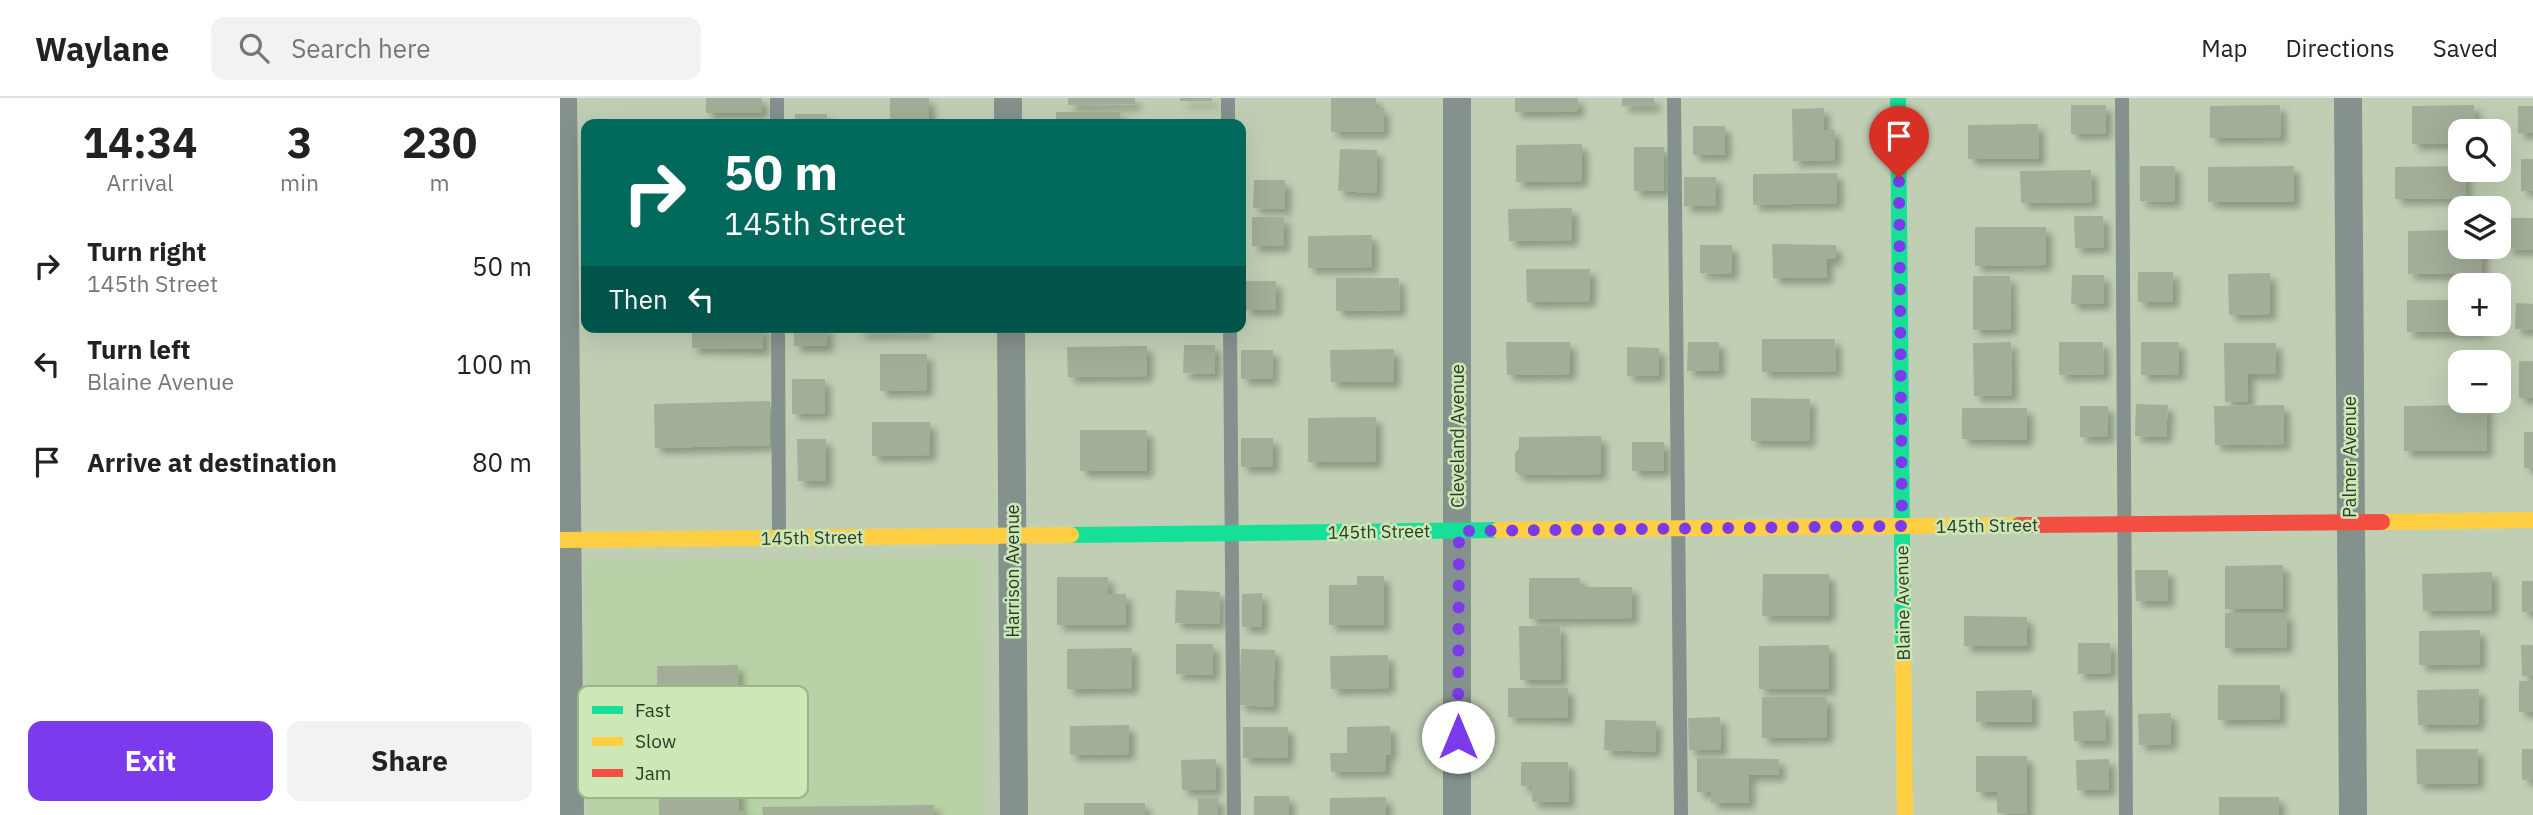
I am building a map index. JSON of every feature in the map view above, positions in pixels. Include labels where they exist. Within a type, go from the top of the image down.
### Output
[{"type":"street","points":[[563,98],[563,540],[570,815]]},
{"type":"street","points":[[1008,98],[1008,119]]},
{"type":"street","name":"Cleveland Avenue","points":[[1457,98],[1457,815]]},
{"type":"street","name":"Blaine Avenue","points":[[1898,98],[1905,815]]},
{"type":"street","name":"Palmer Avenue","points":[[2348,98],[2353,815]]},
{"type":"street","name":"Harrison Avenue","points":[[1011,333],[1014,815]]},
{"type":"street","name":"145th Street","points":[[563,540],[2533,520]]},
{"type":"lane","points":[[776,98],[777,119]]},
{"type":"lane","points":[[1228,98],[1228,119]]},
{"type":"lane","points":[[1674,98],[1681,815]]},
{"type":"lane","points":[[2122,98],[2126,815]]},
{"type":"lane","points":[[778,333],[779,538]]},
{"type":"lane","points":[[1230,333],[1234,815]]},
{"type":"shaded area","points":[[982,557],[984,815],[587,815],[587,798],[808,798],[808,686],[586,686],[585,561]]},
{"type":"building","points":[[706,98],[762,98],[762,113],[706,113]]},
{"type":"building","points":[[890,98],[929,98],[929,119],[890,119]]},
{"type":"building","points":[[1068,98],[1135,98],[1135,104],[1068,105]]},
{"type":"building","points":[[1180,98],[1212,98],[1212,101],[1180,101]]},
{"type":"building","points":[[1331,98],[1376,98],[1376,108],[1384,108],[1383,132],[1331,132]]},
{"type":"building","points":[[1515,98],[1578,98],[1578,111],[1515,112]]},
{"type":"building","points":[[1622,98],[1654,98],[1654,106],[1622,106]]},
{"type":"building","points":[[2071,105],[2106,105],[2106,133],[2071,134]]},
{"type":"building","points":[[2280,105],[2281,137],[2210,138],[2210,106]]},
{"type":"building","points":[[2474,105],[2475,119],[2448,119],[2448,143],[2412,144],[2412,106]]},
{"type":"building","points":[[2518,106],[2533,106],[2533,133],[2518,133]]},
{"type":"building","points":[[1824,108],[1824,130],[1835,130],[1835,160],[1793,161],[1792,109]]},
{"type":"building","points":[[1056,112],[1120,112],[1120,119],[1056,119]]},
{"type":"building","points":[[795,114],[827,114],[827,119],[795,119]]},
{"type":"building","points":[[2038,124],[2039,159],[1968,159],[1968,125]]},
{"type":"building","points":[[1693,126],[1725,126],[1725,155],[1693,155]]},
{"type":"building","points":[[1582,144],[1582,181],[1516,182],[1516,145]]},
{"type":"building","points":[[1634,147],[1664,147],[1664,191],[1634,191]]},
{"type":"building","points":[[1340,149],[1377,150],[1376,193],[1338,191]]},
{"type":"building","points":[[2521,159],[2533,159],[2533,191],[2521,191]]},
{"type":"building","points":[[2140,166],[2175,166],[2175,202],[2140,201]]},
{"type":"building","points":[[2294,166],[2294,202],[2208,202],[2208,167]]},
{"type":"building","points":[[2448,166],[2448,182],[2465,182],[2466,196],[2395,199],[2395,167]]},
{"type":"building","points":[[2091,170],[2092,202],[2021,203],[2020,171]]},
{"type":"building","points":[[1837,173],[1837,203],[1753,205],[1753,174]]},
{"type":"building","points":[[1684,177],[1716,177],[1716,206],[1684,206]]},
{"type":"building","points":[[1254,180],[1285,180],[1285,209],[1253,208]]},
{"type":"building","points":[[1572,208],[1572,240],[1509,241],[1508,209]]},
{"type":"building","points":[[2074,216],[2103,216],[2104,247],[2075,248]]},
{"type":"building","points":[[1252,217],[1284,217],[1284,246],[1252,246]]},
{"type":"building","points":[[2511,218],[2533,218],[2533,250],[2511,249]]},
{"type":"building","points":[[1975,227],[2046,227],[2046,265],[1975,266]]},
{"type":"building","points":[[2448,230],[2448,259],[2482,259],[2482,273],[2408,274],[2408,231]]},
{"type":"building","points":[[1372,235],[1372,267],[1308,268],[1308,236]]},
{"type":"building","points":[[1772,244],[1836,245],[1836,259],[1827,259],[1827,278],[1773,278]]},
{"type":"building","points":[[1700,245],[1732,245],[1732,274],[1700,273]]},
{"type":"building","points":[[1526,269],[1590,269],[1590,301],[1527,302]]},
{"type":"building","points":[[2138,272],[2173,272],[2173,302],[2138,302]]},
{"type":"building","points":[[2270,273],[2270,314],[2229,315],[2228,274]]},
{"type":"building","points":[[2072,275],[2104,275],[2104,304],[2071,304]]},
{"type":"building","points":[[1973,276],[2010,276],[2011,329],[1973,330]]},
{"type":"building","points":[[1336,278],[1399,278],[1400,310],[1336,311]]},
{"type":"building","points":[[1246,281],[1276,281],[1276,310],[1246,310]]},
{"type":"building","points":[[2407,300],[2448,300],[2448,332],[2407,332]]},
{"type":"building","points":[[2516,303],[2533,304],[2533,330],[2515,329]]},
{"type":"building","points":[[692,333],[763,333],[763,349],[692,348]]},
{"type":"building","points":[[794,333],[827,333],[827,346],[794,346]]},
{"type":"building","points":[[1762,339],[1835,339],[1836,371],[1762,372]]},
{"type":"building","points":[[1506,342],[1570,342],[1570,374],[1507,375]]},
{"type":"building","points":[[1688,342],[1719,342],[1719,371],[1687,371]]},
{"type":"building","points":[[2011,342],[2012,395],[1974,396],[1973,343]]},
{"type":"building","points":[[2059,342],[2103,342],[2104,374],[2059,375]]},
{"type":"building","points":[[2141,342],[2179,342],[2179,374],[2141,375]]},
{"type":"building","points":[[2224,343],[2276,343],[2276,374],[2248,374],[2248,402],[2225,402]]},
{"type":"building","points":[[1184,345],[1215,345],[1215,374],[1183,373]]},
{"type":"building","points":[[1147,346],[1147,376],[1068,377],[1067,347]]},
{"type":"building","points":[[1627,347],[1659,348],[1659,376],[1627,376]]},
{"type":"building","points":[[1394,349],[1394,382],[1331,382],[1330,350]]},
{"type":"building","points":[[1241,350],[1273,350],[1272,379],[1241,379]]},
{"type":"building","points":[[880,354],[927,354],[927,390],[880,391]]},
{"type":"building","points":[[2519,361],[2533,361],[2533,398],[2519,398]]},
{"type":"building","points":[[792,379],[825,379],[825,413],[792,414]]},
{"type":"building","points":[[1751,398],[1810,399],[1809,441],[1751,441]]},
{"type":"building","points":[[770,401],[770,445],[655,448],[654,404]]},
{"type":"building","points":[[2136,404],[2168,405],[2166,437],[2135,436]]},
{"type":"building","points":[[2284,405],[2284,444],[2215,445],[2214,406]]},
{"type":"building","points":[[2448,405],[2448,413],[2486,413],[2487,451],[2404,451],[2404,406]]},
{"type":"building","points":[[2080,406],[2108,406],[2108,437],[2080,437]]},
{"type":"building","points":[[1962,408],[2027,408],[2027,440],[1962,439]]},
{"type":"building","points":[[1376,417],[1376,462],[1308,462],[1308,418]]},
{"type":"building","points":[[872,422],[930,422],[930,455],[872,456]]},
{"type":"building","points":[[1080,430],[1147,430],[1147,471],[1080,471]]},
{"type":"building","points":[[2524,432],[2533,432],[2533,468],[2524,468]]},
{"type":"building","points":[[1601,436],[1601,474],[1519,475],[1515,471],[1515,453],[1519,448],[1519,437]]},
{"type":"building","points":[[1241,438],[1273,438],[1273,467],[1241,467]]},
{"type":"building","points":[[797,439],[826,439],[826,481],[798,481]]},
{"type":"building","points":[[1632,442],[1664,442],[1664,471],[1632,471]]},
{"type":"building","points":[[2283,565],[2283,609],[2225,609],[2225,566]]},
{"type":"building","points":[[2135,570],[2168,570],[2168,601],[2136,601]]},
{"type":"building","points":[[2492,572],[2492,610],[2423,611],[2422,574]]},
{"type":"building","points":[[1763,574],[1829,574],[1829,616],[1762,616]]},
{"type":"building","points":[[1357,576],[1384,576],[1384,625],[1329,625],[1329,585],[1357,585]]},
{"type":"building","points":[[1057,577],[1108,577],[1108,594],[1126,594],[1126,625],[1057,625]]},
{"type":"building","points":[[1529,578],[1580,578],[1581,587],[1632,587],[1632,618],[1529,619]]},
{"type":"building","points":[[2522,581],[2533,581],[2533,612],[2522,612]]},
{"type":"building","points":[[1176,590],[1220,592],[1219,624],[1175,623]]},
{"type":"building","points":[[1262,593],[1262,627],[1242,627],[1242,594]]},
{"type":"building","points":[[2225,613],[2287,613],[2287,647],[2225,648]]},
{"type":"building","points":[[1964,616],[2027,617],[2027,646],[1964,646]]},
{"type":"building","points":[[1519,626],[1560,626],[1561,680],[1520,680]]},
{"type":"building","points":[[2480,630],[2480,664],[2419,665],[2419,631]]},
{"type":"building","points":[[2078,643],[2110,643],[2111,673],[2078,674]]},
{"type":"building","points":[[1176,644],[1213,644],[1213,675],[1176,674]]},
{"type":"building","points":[[1829,645],[1829,689],[1759,689],[1759,646]]},
{"type":"building","points":[[2521,645],[2533,645],[2533,676],[2522,676]]},
{"type":"building","points":[[1132,648],[1132,688],[1067,689],[1067,649]]},
{"type":"building","points":[[1241,649],[1275,650],[1273,707],[1239,705]]},
{"type":"building","points":[[1388,655],[1389,688],[1331,689],[1330,656]]},
{"type":"building","points":[[738,665],[738,686],[657,686],[657,666]]},
{"type":"building","points":[[2519,681],[2533,681],[2533,712],[2519,712]]},
{"type":"building","points":[[2218,685],[2280,685],[2280,719],[2218,720]]},
{"type":"building","points":[[1508,688],[1568,688],[1568,718],[1508,717]]},
{"type":"building","points":[[2479,689],[2479,724],[2418,725],[2417,690]]},
{"type":"building","points":[[2032,690],[2032,722],[1976,722],[1976,691]]},
{"type":"building","points":[[1762,697],[1827,697],[1827,737],[1762,738]]},
{"type":"building","points":[[2105,710],[2106,741],[2074,741],[2073,711]]},
{"type":"building","points":[[2171,713],[2171,744],[2139,745],[2138,714]]},
{"type":"building","points":[[1720,717],[1721,750],[1689,750],[1688,718]]},
{"type":"building","points":[[1605,720],[1656,721],[1655,752],[1604,750]]},
{"type":"building","points":[[1129,725],[1129,754],[1070,755],[1070,726]]},
{"type":"building","points":[[1390,726],[1391,754],[1386,755],[1386,771],[1331,772],[1330,753],[1347,753],[1347,727]]},
{"type":"building","points":[[1243,727],[1288,727],[1288,758],[1243,758]]},
{"type":"building","points":[[2416,749],[2478,749],[2478,783],[2417,784]]},
{"type":"building","points":[[2522,749],[2533,749],[2533,779],[2522,780]]},
{"type":"building","points":[[1976,756],[2027,756],[2027,814],[1997,813],[1997,792],[1976,792]]},
{"type":"building","points":[[1697,758],[1779,759],[1779,775],[1749,775],[1749,803],[1711,803],[1711,792],[1697,792]]},
{"type":"building","points":[[1216,759],[1216,790],[1182,790],[1181,760]]},
{"type":"building","points":[[2109,759],[2109,790],[2077,790],[2076,760]]},
{"type":"building","points":[[1521,762],[1568,762],[1569,802],[1532,802],[1532,786],[1521,786]]},
{"type":"building","points":[[1254,796],[1289,796],[1289,815],[1254,815]]},
{"type":"building","points":[[1386,797],[1386,815],[1330,815],[1330,798]]},
{"type":"building","points":[[2219,797],[2279,797],[2279,815],[2219,815]]},
{"type":"building","points":[[659,798],[739,798],[739,811],[747,811],[747,815],[659,815]]},
{"type":"building","points":[[1198,798],[1218,798],[1218,815],[1198,815]]},
{"type":"building","points":[[1084,803],[1145,803],[1145,815],[1084,815]]},
{"type":"building","points":[[934,805],[934,815],[763,815],[762,807]]},
{"type":"traffic: fast","points":[[1898,98],[1903,649]]},
{"type":"traffic: fast","points":[[1071,535],[1498,530]]},
{"type":"traffic: slow","points":[[2382,522],[2533,520]]},
{"type":"traffic: slow","points":[[1498,530],[2019,525]]},
{"type":"traffic: slow","points":[[560,540],[1071,535]]},
{"type":"traffic: slow","points":[[1903,649],[1905,815]]},
{"type":"traffic: jam","points":[[2019,525],[2382,522]]},
{"type":"route","points":[[1458,737],[1459,531],[1902,526],[1899,178]]}]
